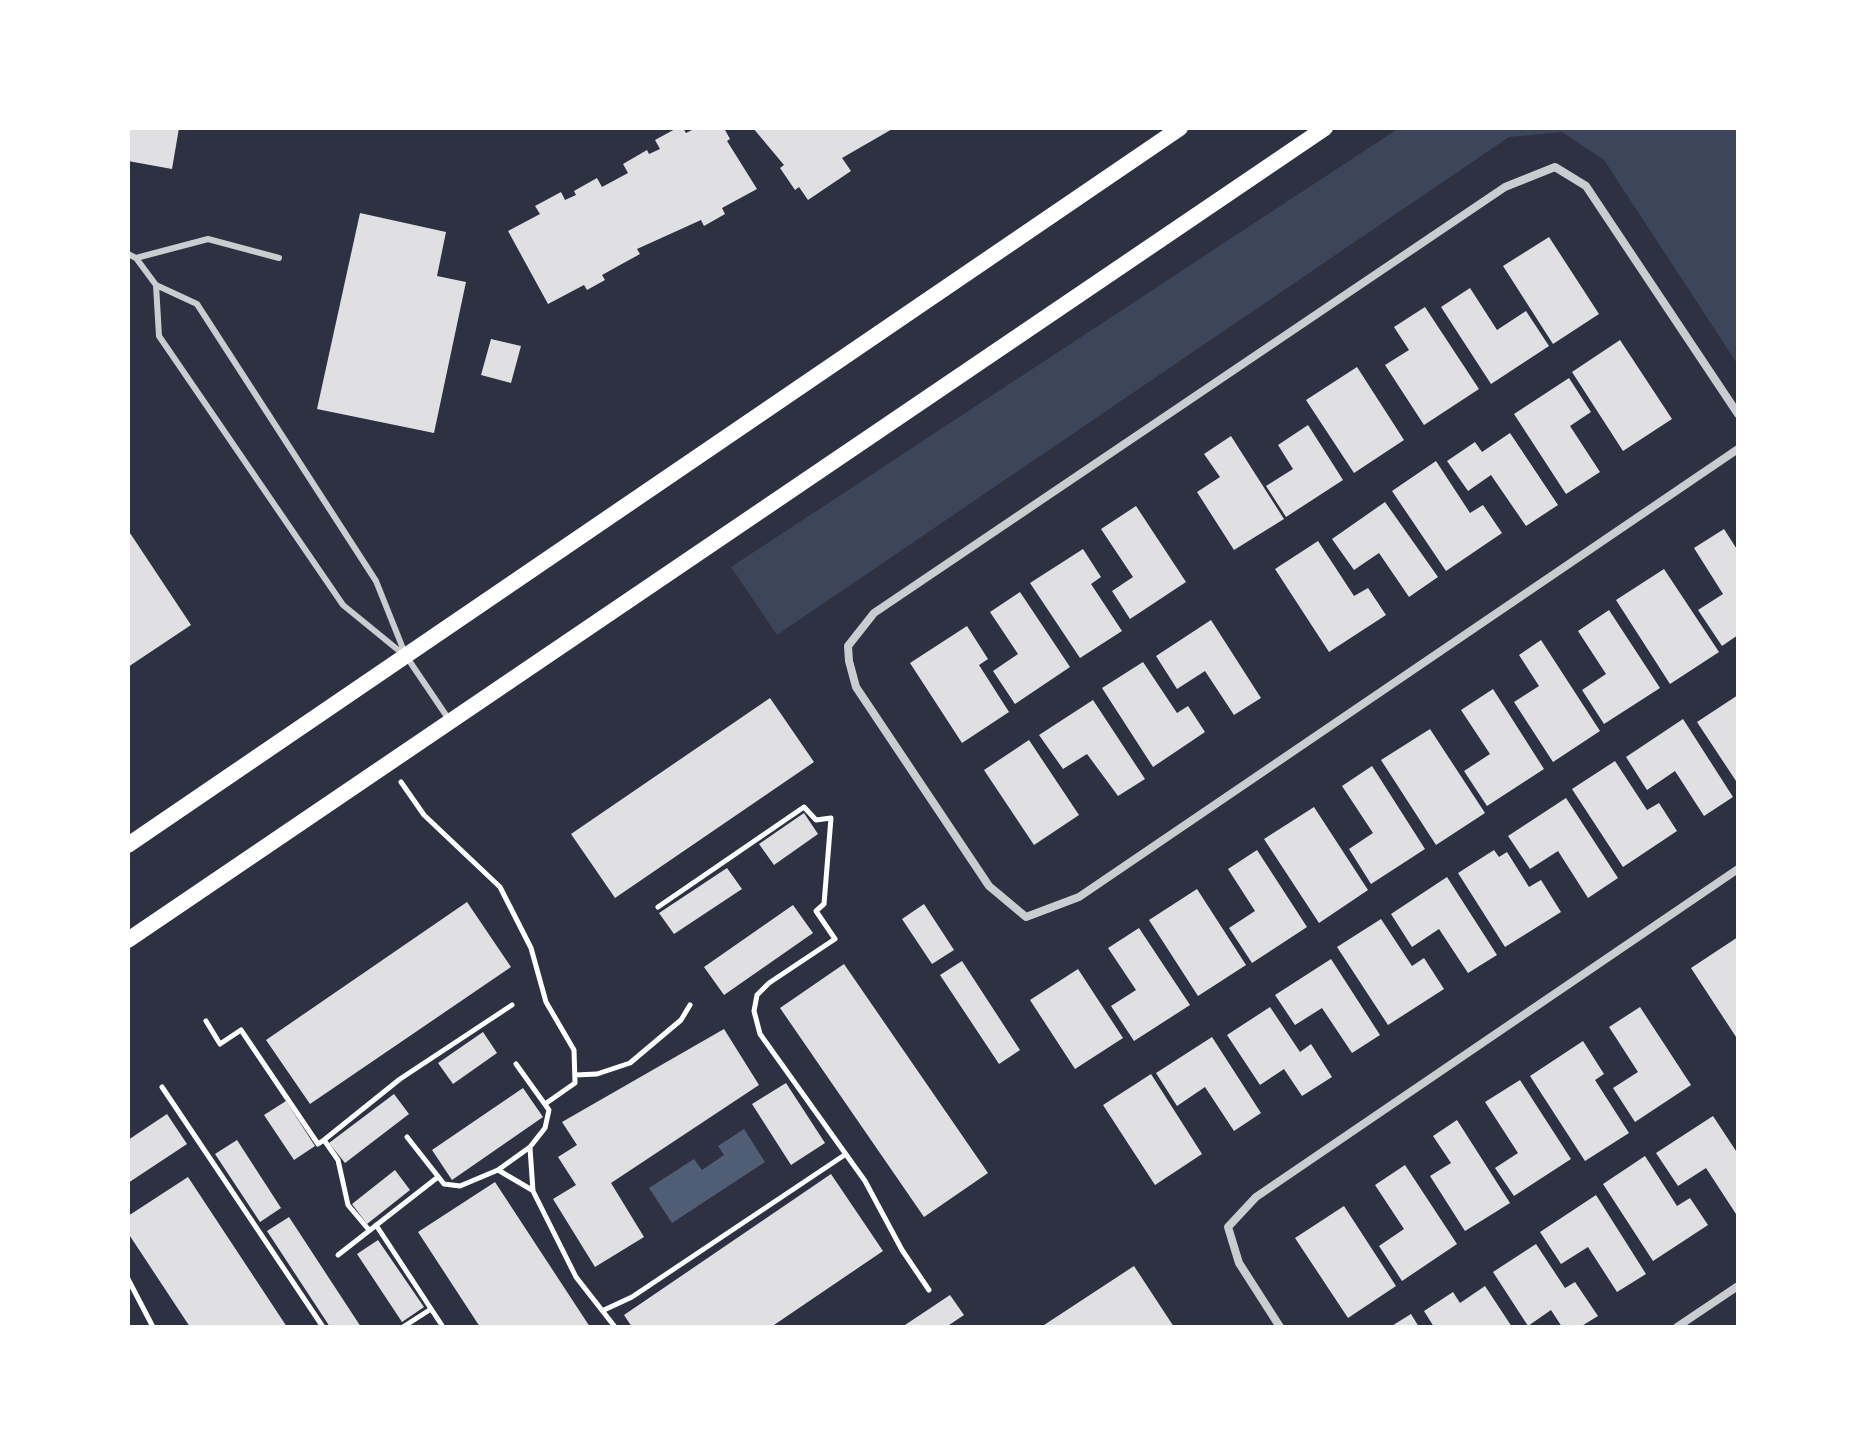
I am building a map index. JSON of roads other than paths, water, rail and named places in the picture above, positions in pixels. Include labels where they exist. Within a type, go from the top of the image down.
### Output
[{"type":"main road","points":[[128,845],[1180,128]]},
{"type":"main road","points":[[128,940],[1325,128]]},
{"type":"street","points":[[1738,414],[1586,186],[1555,167],[1505,187],[874,613],[848,646],[856,687],[989,886],[1026,917],[1079,897],[1738,449]]},
{"type":"street","points":[[1280,1327],[1239,1263],[1228,1227],[1256,1197],[1738,869]]},
{"type":"street","points":[[1677,1327],[1738,1286]]},
{"type":"lane","points":[[136,258],[208,239],[279,258]]},
{"type":"lane","points":[[128,254],[136,258],[156,285],[197,304],[376,581],[406,656],[450,721]]},
{"type":"lane","points":[[156,285],[159,336],[295,538],[343,605],[406,656]]}]
